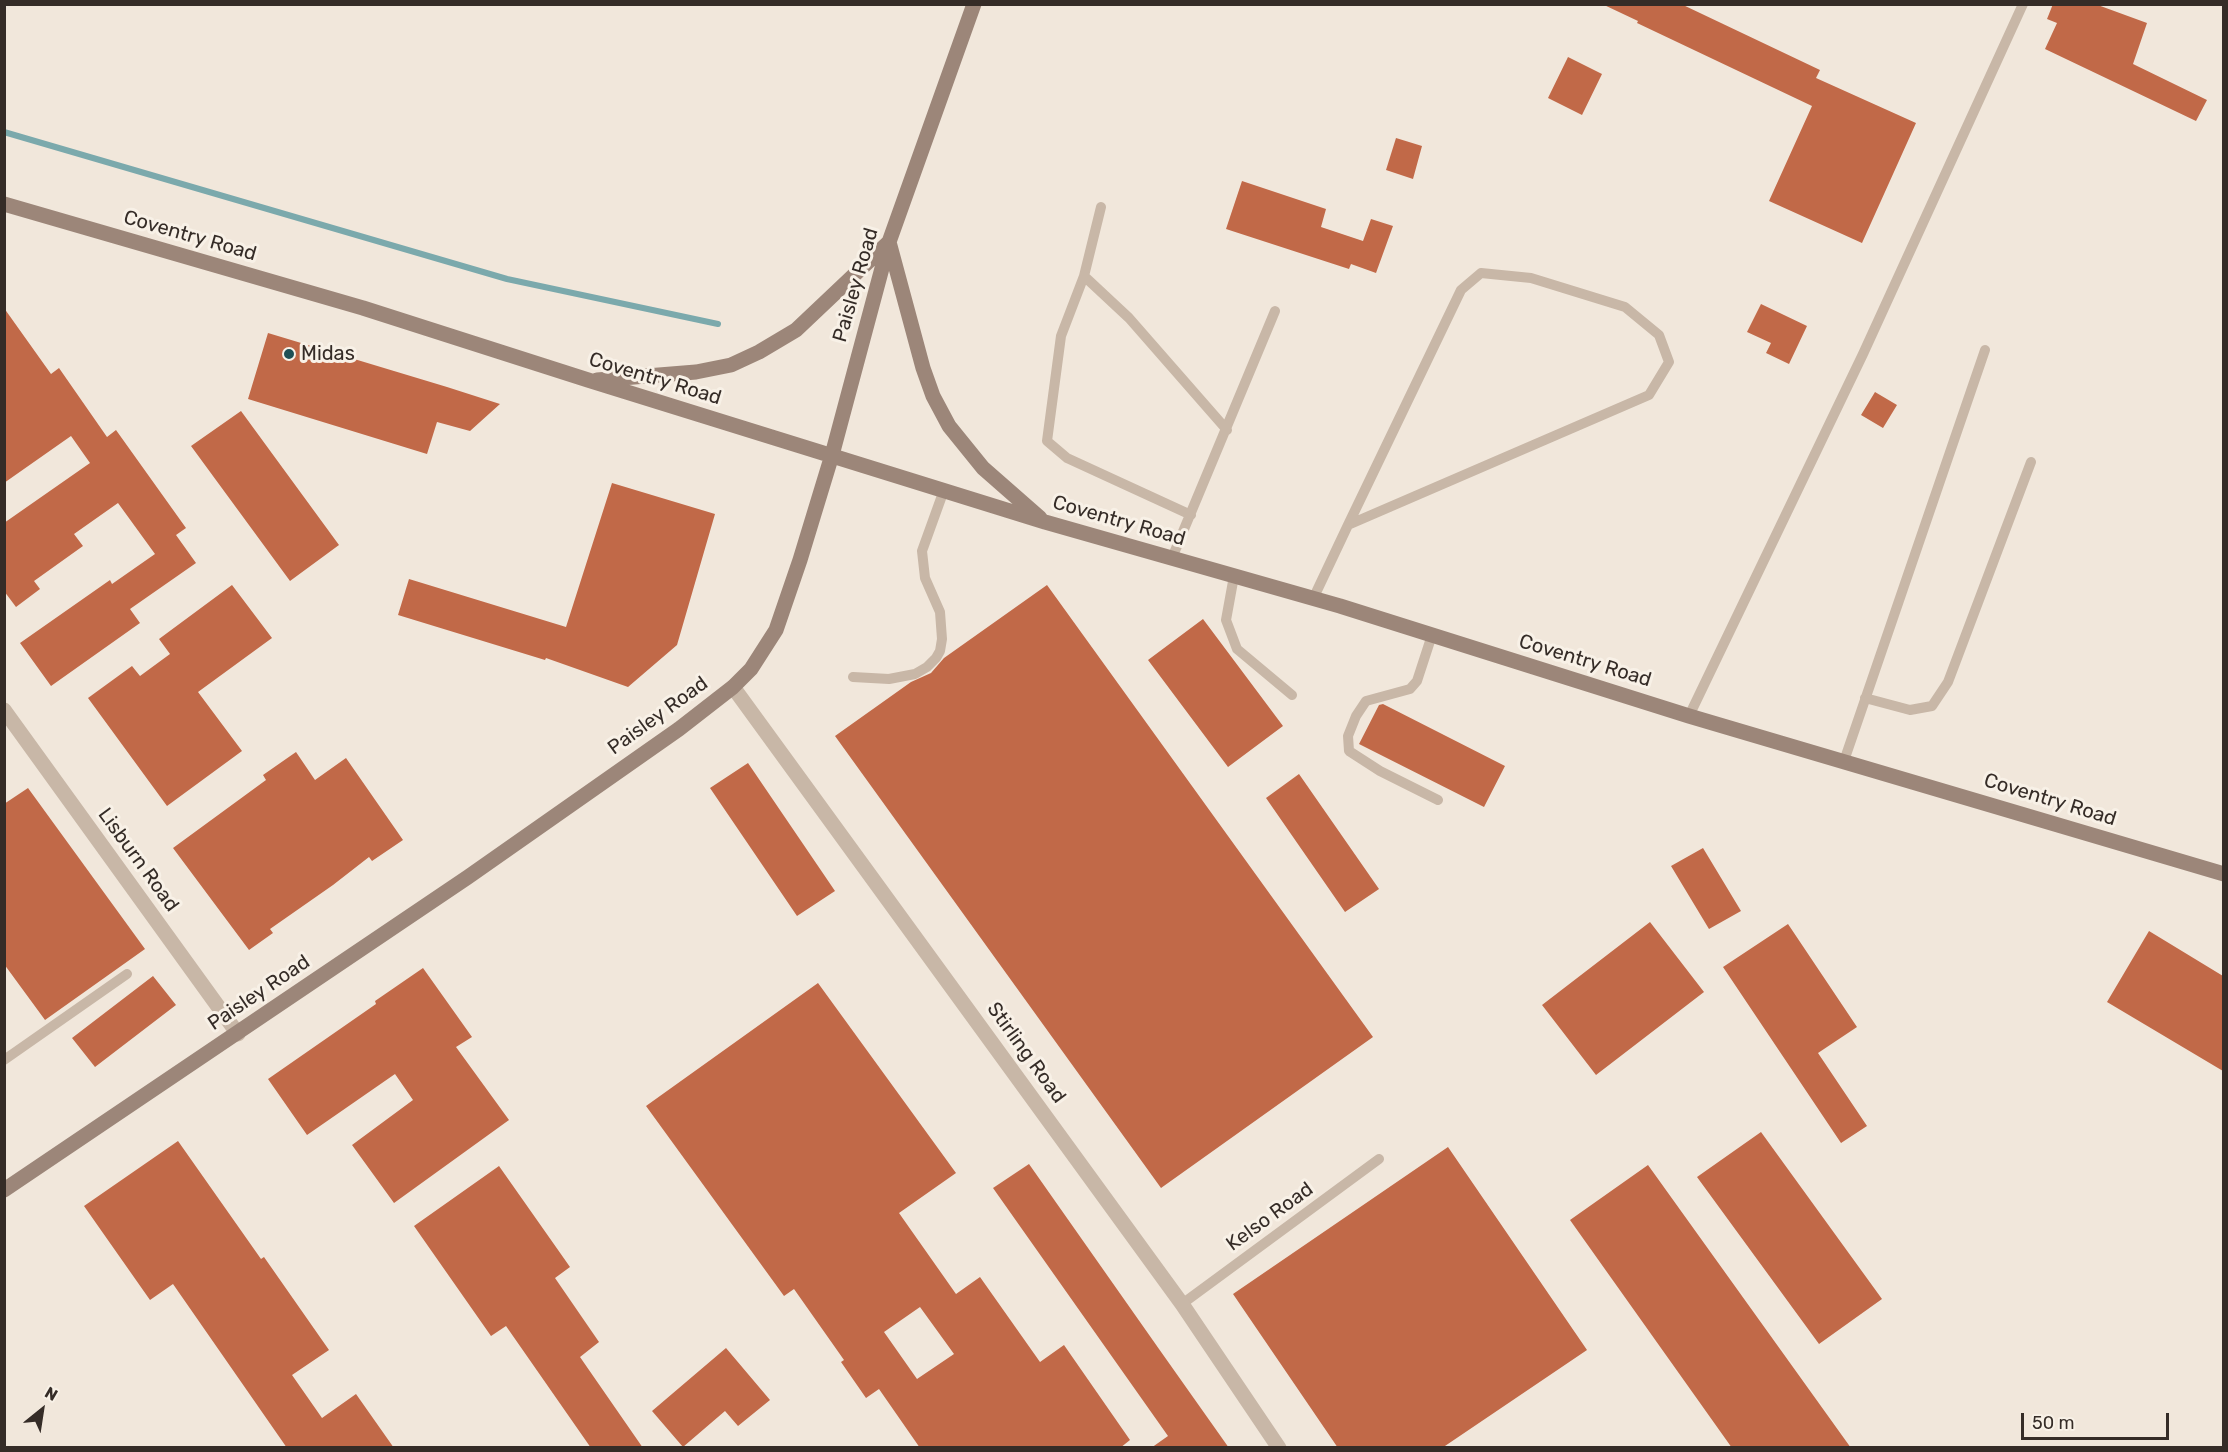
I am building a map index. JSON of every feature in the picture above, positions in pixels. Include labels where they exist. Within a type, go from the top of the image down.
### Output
[{"type":"street","name":"Paisley Road","points":[[4,1190],[468,877],[679,729],[733,687],[751,669],[776,630],[800,560],[832,455],[889,242],[974,4]]},
{"type":"street","name":"Coventry Road","points":[[4,204],[363,308],[1045,522],[1313,599],[1689,716],[2223,874]]},
{"type":"street","points":[[588,380],[696,372],[731,365],[759,352],[796,330],[889,242],[923,368],[933,396],[949,426],[983,468],[1045,522]]},
{"type":"street","name":"Stirling Road","points":[[733,687],[1182,1304],[1279,1448]]},
{"type":"street","name":"Lisburn Road","points":[[4,710],[238,1034]]},
{"type":"lane","points":[[1689,716],[1863,354],[2023,4]]},
{"type":"lane","points":[[1101,207],[1084,276],[1061,336],[1047,441],[1067,458],[1191,515]]},
{"type":"lane","points":[[1313,599],[1348,525],[1461,290],[1481,273],[1531,278],[1625,307],[1659,335],[1669,362],[1649,395],[1348,525]]},
{"type":"lane","points":[[1084,276],[1129,318],[1227,430]]},
{"type":"lane","points":[[1172,558],[1275,311]]},
{"type":"lane","points":[[1844,761],[1985,350]]},
{"type":"lane","points":[[1866,698],[1910,710],[1932,706],[1948,682],[2031,462]]},
{"type":"lane","points":[[853,677],[889,679],[915,674],[927,667],[940,651],[942,639],[940,612],[925,578],[922,551],[944,490]]},
{"type":"lane","points":[[1234,576],[1226,620],[1237,649],[1292,695]]},
{"type":"lane","points":[[1432,635],[1417,681],[1410,689],[1366,701],[1356,716],[1348,736],[1349,751],[1380,771],[1438,800]]},
{"type":"lane","points":[[4,1060],[127,974]]},
{"type":"lane","name":"Kelso Road","points":[[1182,1304],[1379,1159]]},
{"type":"building","points":[[1602,4],[1681,4],[1820,70],[1816,78],[1916,123],[1862,243],[1769,201],[1812,106]]},
{"type":"building","points":[[2053,4],[2095,4],[2147,23],[2133,64],[2207,100],[2196,121],[2045,49],[2057,23],[2047,19]]},
{"type":"building","points":[[1568,57],[1602,74],[1582,115],[1548,98]]},
{"type":"building","points":[[1396,138],[1422,146],[1413,179],[1386,170]]},
{"type":"building","points":[[1242,181],[1326,209],[1321,227],[1363,241],[1371,219],[1393,226],[1376,273],[1351,264],[1349,269],[1226,229]]},
{"type":"building","points":[[1761,304],[1807,326],[1789,364],[1766,353],[1771,343],[1747,332]]},
{"type":"building","points":[[4,308],[51,374],[59,368],[107,437],[116,430],[186,528],[176,535],[196,563],[130,609],[140,623],[51,686],[20,643],[110,580],[112,584],[155,554],[118,503],[74,534],[83,546],[34,581],[40,589],[16,607],[4,591],[4,523],[90,463],[71,436],[4,483]]},
{"type":"building","points":[[268,333],[500,404],[470,431],[437,422],[427,454],[248,399]]},
{"type":"building","points":[[1875,392],[1897,405],[1883,428],[1861,415]]},
{"type":"building","points":[[241,411],[339,545],[290,581],[191,446]]},
{"type":"building","points":[[612,483],[715,514],[677,645],[628,687],[546,658],[545,660],[398,615],[409,579],[566,627]]},
{"type":"building","points":[[232,585],[272,638],[198,692],[242,751],[167,806],[88,698],[132,666],[140,676],[170,654],[159,639]]},
{"type":"building","points":[[1047,585],[1373,1037],[1161,1188],[835,736],[911,682],[931,673],[944,658]]},
{"type":"building","points":[[1203,619],[1283,726],[1228,767],[1148,660]]},
{"type":"building","points":[[1383,704],[1505,766],[1484,807],[1359,744],[1379,705]]},
{"type":"building","points":[[296,752],[315,780],[346,758],[403,840],[372,861],[369,857],[270,929],[273,933],[249,950],[173,848],[266,780],[263,775]]},
{"type":"building","points":[[748,763],[835,891],[797,916],[710,788]]},
{"type":"building","points":[[1299,774],[1379,889],[1345,912],[1266,798]]},
{"type":"building","points":[[28,788],[145,949],[45,1020],[4,964],[4,804]]},
{"type":"building","points":[[1703,848],[1741,911],[1709,929],[1671,866]]},
{"type":"building","points":[[1650,922],[1704,992],[1596,1075],[1542,1005]]},
{"type":"building","points":[[1788,924],[1857,1027],[1818,1053],[1867,1126],[1841,1143],[1723,967]]},
{"type":"building","points":[[2149,931],[2223,976],[2223,1071],[2107,1002]]},
{"type":"building","points":[[423,968],[472,1037],[456,1047],[509,1120],[394,1203],[352,1145],[413,1100],[395,1074],[307,1135],[268,1079],[376,1004],[375,1001]]},
{"type":"building","points":[[153,976],[176,1005],[95,1067],[72,1038]]},
{"type":"building","points":[[818,983],[956,1173],[899,1213],[956,1294],[980,1277],[1040,1362],[1064,1345],[1130,1440],[1120,1448],[920,1448],[879,1389],[866,1398],[841,1362],[844,1360],[794,1289],[784,1296],[646,1106]],"holes":[[[920,1307],[954,1354],[917,1379],[884,1332]]]},
{"type":"building","points":[[1761,1132],[1882,1299],[1819,1344],[1697,1177]]},
{"type":"building","points":[[178,1141],[261,1259],[264,1257],[329,1350],[292,1375],[322,1418],[356,1394],[394,1448],[287,1448],[173,1284],[150,1300],[84,1206]]},
{"type":"building","points":[[1448,1147],[1587,1350],[1442,1448],[1338,1448],[1233,1294]]},
{"type":"building","points":[[1029,1164],[1229,1448],[1151,1448],[1168,1436],[993,1188]]},
{"type":"building","points":[[1648,1165],[1851,1448],[1732,1448],[1570,1220]]},
{"type":"building","points":[[499,1166],[570,1267],[555,1278],[599,1342],[580,1357],[643,1448],[591,1448],[506,1326],[491,1336],[414,1226]]},
{"type":"building","points":[[726,1348],[770,1400],[738,1426],[725,1411],[683,1447],[652,1411]]},
{"type":"waterway","points":[[4,132],[507,279],[718,324]]},
{"type":"place","name":"Midas","points":[[289,354]]}]
